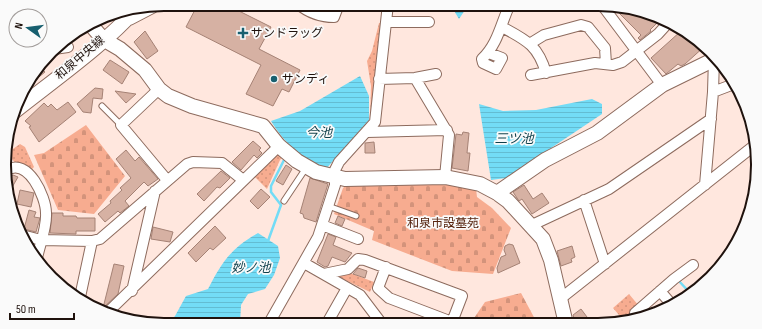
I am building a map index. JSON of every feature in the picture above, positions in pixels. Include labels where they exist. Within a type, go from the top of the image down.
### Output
[{"type":"street","points":[[309,11],[314,14],[326,17],[334,17],[336,11]]},
{"type":"street","points":[[272,318],[318,237],[336,178],[335,170],[339,162],[367,132],[374,122],[387,11]]},
{"type":"street","points":[[489,52],[502,27],[508,11]]},
{"type":"street","points":[[610,11],[637,52],[662,85]]},
{"type":"street","name":"和泉中央線","points":[[24,104],[130,15]]},
{"type":"street","points":[[531,43],[544,35],[581,21],[605,48],[606,64]]},
{"type":"street","points":[[386,22],[429,22]]},
{"type":"street","points":[[502,27],[531,43],[542,59],[546,73]]},
{"type":"street","points":[[531,75],[595,64],[613,65],[622,62],[637,52],[664,27]]},
{"type":"street","points":[[94,29],[103,39],[120,49],[145,70],[159,89],[168,96],[192,106],[263,126],[279,146],[306,167],[316,172],[345,180],[444,177],[480,184],[497,193],[532,225],[543,239],[551,260],[565,318]]},
{"type":"street","points":[[497,193],[545,160],[597,133],[662,85],[711,61]]},
{"type":"street","points":[[705,185],[714,92],[714,64]]},
{"type":"street","points":[[379,79],[415,78],[436,74]]},
{"type":"street","points":[[415,78],[447,130],[449,136],[444,177]]},
{"type":"street","points":[[714,92],[729,86]]},
{"type":"street","points":[[159,89],[120,125],[167,180]]},
{"type":"street","points":[[532,225],[609,189],[711,119]]},
{"type":"street","points":[[367,132],[447,130]]},
{"type":"street","points":[[112,309],[132,291],[279,146]]},
{"type":"street","points":[[560,297],[605,264],[750,149]]},
{"type":"street","points":[[30,237],[41,240],[92,241],[100,239],[186,164],[193,162],[222,163],[243,180]]},
{"type":"street","points":[[11,168],[22,169],[30,174],[44,201],[46,214],[38,252]]},
{"type":"street","points":[[132,291],[155,191]]},
{"type":"street","points":[[584,200],[605,264]]},
{"type":"street","points":[[322,225],[358,240]]},
{"type":"street","points":[[81,293],[92,241]]},
{"type":"street","points":[[324,274],[348,269],[358,259],[386,267],[462,296],[454,318]]},
{"type":"street","points":[[304,263],[360,295],[377,318]]},
{"type":"street","points":[[635,313],[693,265]]},
{"type":"street","points":[[386,267],[378,288],[380,291],[389,298],[442,318]]},
{"type":"street","points":[[330,318],[347,288]]},
{"type":"street","points":[[660,292],[668,300]]},
{"type":"lane","points":[[102,106],[120,125]]},
{"type":"lane","points":[[284,201],[306,167]]},
{"type":"lane","points":[[328,206],[356,216]]},
{"type":"green space","points":[[379,23],[383,23],[372,119],[370,119],[371,86],[367,61],[372,51]]},
{"type":"green space","points":[[86,125],[125,176],[94,214],[58,210],[34,155],[44,153]]},
{"type":"green space","points":[[20,144],[25,147],[34,167],[31,170],[17,165],[11,158],[11,150]]},
{"type":"green space","points":[[278,154],[284,156],[280,160],[267,189],[254,176]]},
{"type":"green space","name":"和泉市設墓苑","points":[[447,181],[476,189],[477,197],[492,208],[511,228],[493,274],[452,271],[372,240],[374,231],[334,214],[343,188],[348,184]]},
{"type":"green space","points":[[350,273],[374,282],[370,292],[337,276]]},
{"type":"green space","points":[[521,293],[534,318],[474,318],[485,302]]},
{"type":"green space","points":[[629,294],[639,306],[637,313],[620,316],[613,308]]},
{"type":"water","points":[[454,11],[464,11],[459,19]]},
{"type":"water","name":"今池","points":[[360,76],[369,96],[369,120],[326,169],[294,150],[282,137],[271,121],[300,111]]},
{"type":"water","name":"三ツ池","points":[[592,99],[602,104],[602,114],[506,178],[491,180],[479,104],[503,111],[536,110]]},
{"type":"water","name":"妙ノ池","points":[[258,233],[278,246],[280,258],[274,275],[265,289],[248,294],[241,305],[240,318],[173,318],[186,296],[208,289],[228,256]]},
{"type":"building","points":[[194,11],[239,11],[271,27],[259,49],[300,70],[289,92],[282,89],[273,106],[246,94],[261,65],[186,27]]},
{"type":"building","points":[[619,13],[637,16],[657,23],[650,30],[651,31],[640,40],[638,38],[641,35]]},
{"type":"building","points":[[145,31],[158,51],[147,59],[134,42]]},
{"type":"building","points":[[678,34],[700,50],[685,64],[681,66],[678,64],[666,74],[651,58]]},
{"type":"building","points":[[110,60],[129,72],[122,84],[103,70]]},
{"type":"building","points":[[43,70],[45,72],[38,78]]},
{"type":"building","points":[[95,88],[103,89],[102,99],[93,98],[91,113],[83,112],[77,104]]},
{"type":"building","points":[[115,91],[136,94],[126,103]]},
{"type":"building","points":[[68,102],[76,112],[39,142],[29,127],[31,126],[25,121],[44,103],[48,107],[51,104],[57,110]]},
{"type":"building","points":[[463,132],[469,133],[467,153],[470,153],[468,171],[452,168],[456,134],[462,135]]},
{"type":"building","points":[[253,141],[261,148],[259,150],[262,153],[257,158],[254,155],[241,170],[232,162]]},
{"type":"building","points":[[374,142],[375,153],[365,153],[365,143]]},
{"type":"building","points":[[126,150],[135,161],[139,157],[158,179],[148,186],[144,182],[125,201],[129,206],[120,213],[118,211],[105,222],[98,214],[111,203],[110,201],[122,190],[120,188],[131,178],[116,159]]},
{"type":"building","points":[[286,165],[292,169],[283,185],[276,181]]},
{"type":"building","points":[[221,171],[230,178],[220,188],[217,187],[204,201],[197,194]]},
{"type":"building","points":[[13,175],[18,177],[12,187],[12,185],[11,176]]},
{"type":"building","points":[[310,178],[328,184],[316,222],[304,218],[303,214],[300,213]]},
{"type":"building","points":[[524,185],[533,199],[542,193],[549,203],[532,214],[522,199],[519,201],[513,192]]},
{"type":"building","points":[[261,189],[270,197],[258,209],[250,201]]},
{"type":"building","points":[[20,190],[34,193],[31,207],[17,204]]},
{"type":"building","points":[[29,210],[36,212],[34,217],[40,218],[36,232],[26,229],[25,227]]},
{"type":"building","points":[[52,213],[63,213],[63,216],[76,216],[77,218],[95,218],[95,231],[76,231],[76,234],[50,233]]},
{"type":"building","points":[[338,216],[345,219],[342,226],[335,223]]},
{"type":"building","points":[[215,226],[226,238],[213,250],[210,248],[196,262],[188,253]]},
{"type":"building","points":[[153,227],[173,232],[170,242],[151,239]]},
{"type":"building","points":[[328,234],[336,237],[333,245],[352,253],[345,262],[332,257],[328,266],[325,267],[317,262]]},
{"type":"building","points":[[509,244],[513,245],[520,263],[498,273],[497,268],[501,257],[506,255],[504,250],[505,246]]},
{"type":"building","points":[[572,246],[575,257],[571,259],[572,262],[561,266],[557,251]]},
{"type":"building","points":[[114,264],[124,266],[118,294],[105,306],[104,305]]},
{"type":"building","points":[[358,268],[367,271],[365,278],[353,274]]},
{"type":"building","points":[[581,309],[587,317],[574,318],[573,315]]},
{"type":"waterway","points":[[268,241],[281,205],[271,192],[271,186],[285,158]]},
{"type":"waterway","points":[[678,280],[687,289]]},
{"type":"place","name":"サンドラッグ","points":[[243,33]]},
{"type":"place","name":"サンディ","points":[[274,79]]}]
